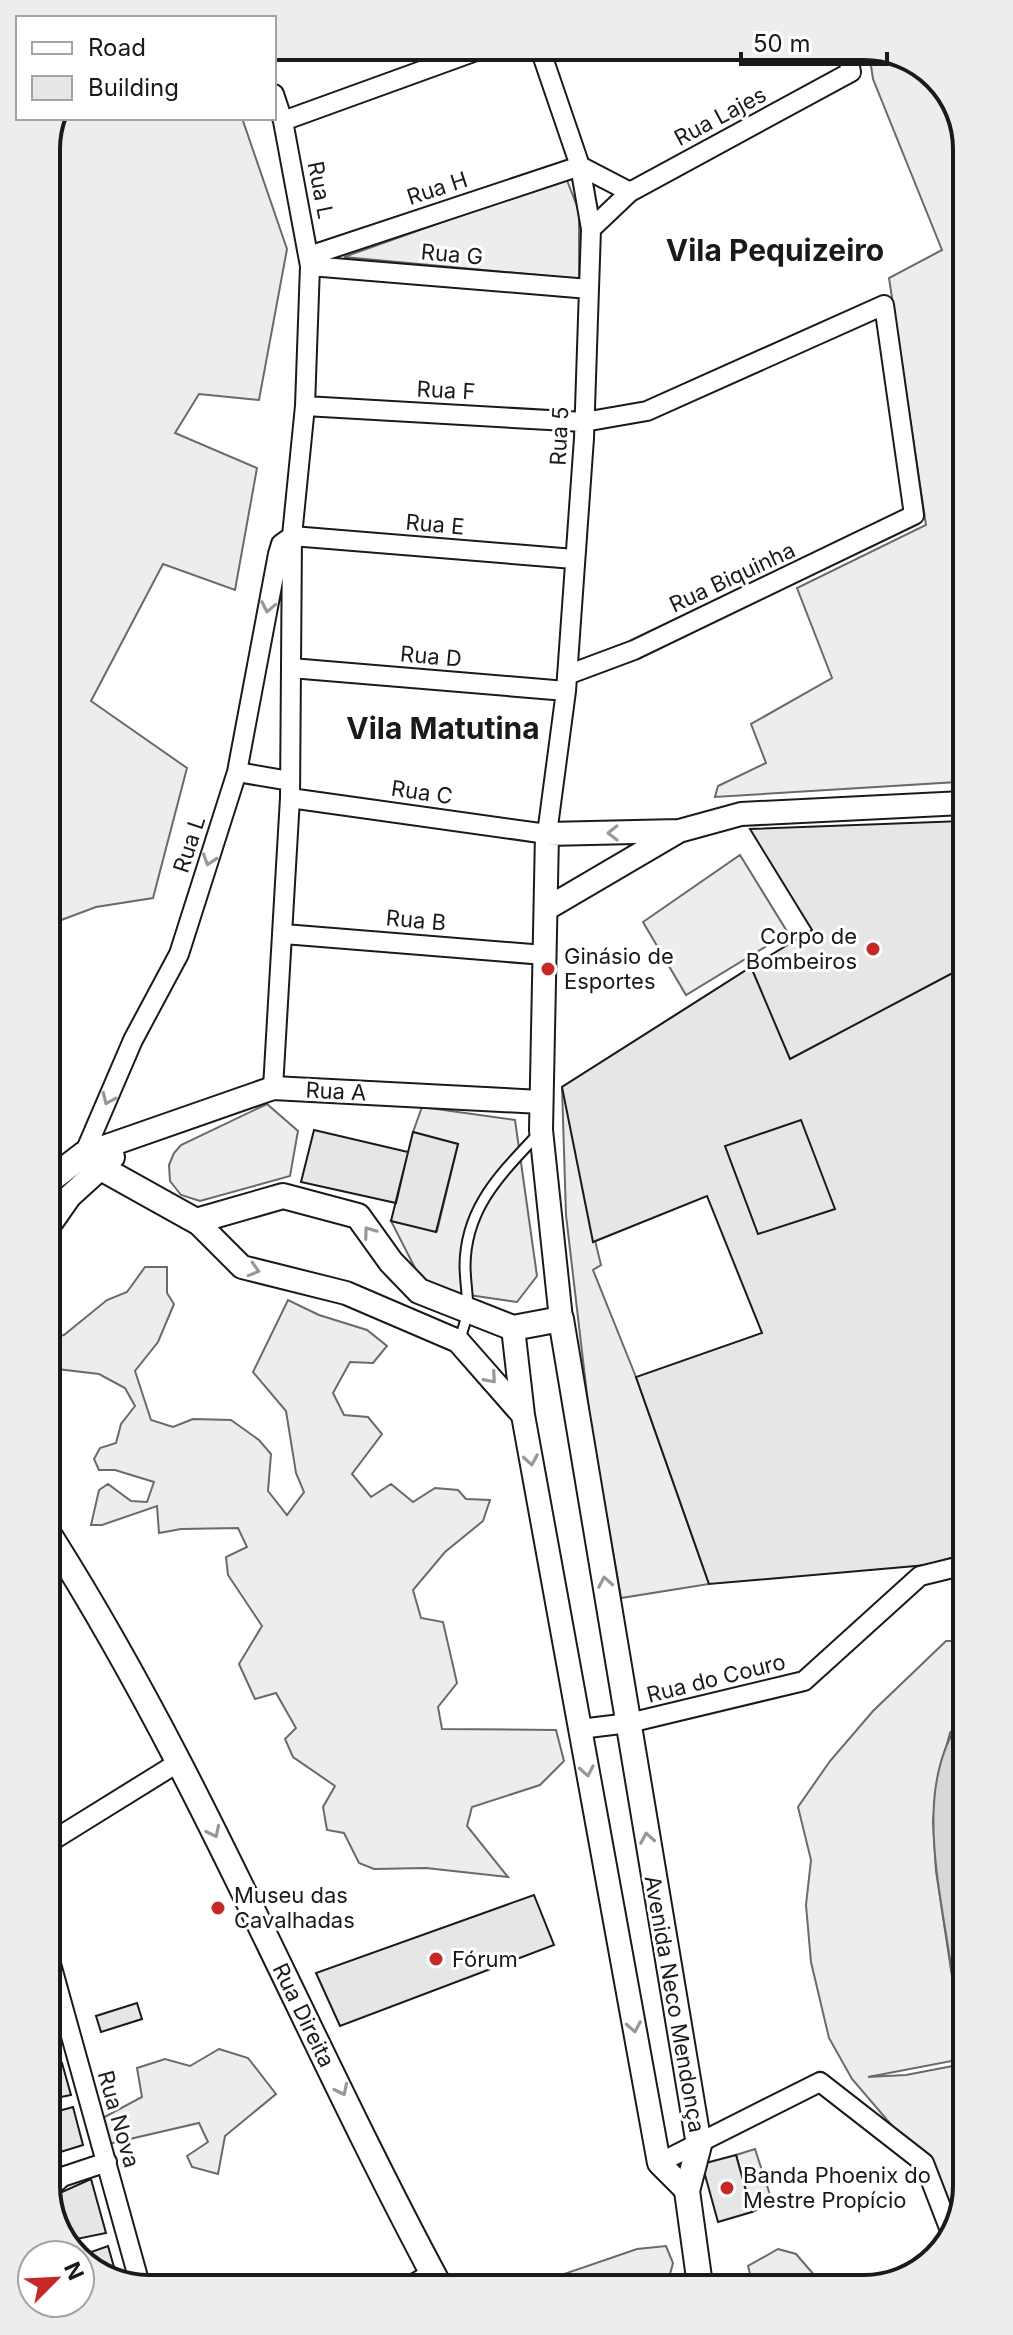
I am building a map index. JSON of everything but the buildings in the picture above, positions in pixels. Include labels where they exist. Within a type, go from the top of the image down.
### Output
[{"type":"main road","points":[[60,1176],[92,1161],[196,1221],[283,1196],[358,1216],[391,1262],[419,1291],[513,1328],[561,1319]]},
{"type":"main road","name":"Avenida Neco Mendonça","points":[[561,1319],[699,2145],[687,2191]]},
{"type":"main road","name":"Rua Direita","points":[[60,1552],[99,1614],[179,1762],[434,2275]]},
{"type":"main road","points":[[687,2191],[699,2275]]},
{"type":"street","points":[[283,121],[451,60]]},
{"type":"street","name":"Rua 5","points":[[544,60],[580,166],[591,229],[584,422],[567,683],[547,834]]},
{"type":"street","name":"Rua Lajes","points":[[591,229],[630,192],[851,72],[849,60]]},
{"type":"street","name":"Rua L","points":[[273,1088],[290,789],[292,536],[305,406],[309,261],[283,121],[276,100]]},
{"type":"street","points":[[580,166],[630,192]]},
{"type":"street","name":"Rua H","points":[[309,261],[580,166]]},
{"type":"street","name":"Rua G","points":[[309,261],[589,289]]},
{"type":"street","name":"Rua Biquinha","points":[[567,683],[914,515],[884,305],[647,411],[584,422]]},
{"type":"street","name":"Rua F","points":[[305,406],[584,422]]},
{"type":"street","name":"Rua L","points":[[92,1161],[133,1040],[179,954],[237,772],[278,554],[281,544],[292,536]]},
{"type":"street","name":"Rua E","points":[[292,536],[574,559]]},
{"type":"street","name":"Rua D","points":[[291,668],[567,683]]},
{"type":"street","name":"Rua C","points":[[237,772],[290,789],[547,834]]},
{"type":"street","points":[[561,1319],[541,1130],[547,834],[679,831],[741,814],[953,803]]},
{"type":"street","points":[[546,909],[679,831]]},
{"type":"street","name":"Rua B","points":[[284,934],[544,955]]},
{"type":"street","name":"Rua A","points":[[92,1161],[137,1135],[273,1088],[541,1102]]},
{"type":"street","points":[[60,1210],[92,1161]]},
{"type":"street","points":[[196,1221],[242,1267],[346,1293],[458,1341],[523,1415]]},
{"type":"street","name":"Avenida Neco Mendonça","points":[[513,1328],[523,1415],[659,2163]]},
{"type":"street","name":"Rua do Couro","points":[[580,1729],[629,1723],[804,1681],[920,1576],[953,1568]]},
{"type":"street","points":[[60,1836],[179,1762]]},
{"type":"street","name":"Rua Nova","points":[[60,1996],[137,2274]]},
{"type":"street","points":[[687,2191],[659,2163],[820,2082],[924,2163],[946,2220]]},
{"type":"street","points":[[60,2179],[107,2162]]},
{"type":"lane","points":[[458,1341],[470,1313],[465,1266],[468,1240],[486,1190],[541,1130]]},
{"type":"shaded area","points":[[870,60],[898,67],[918,78],[935,95],[944,110],[952,138],[953,782],[715,797],[718,786],[766,763],[751,724],[832,678],[797,588],[926,525],[889,278],[942,250],[873,79]]},
{"type":"shaded area","points":[[65,120],[243,120],[287,249],[259,400],[199,394],[175,433],[257,468],[235,590],[163,564],[91,701],[187,768],[153,898],[96,907],[60,920],[60,143],[63,126]]},
{"type":"shaded area","points":[[566,178],[579,211],[579,279],[344,257]]},
{"type":"shaded area","points":[[740,855],[788,933],[686,995],[643,922]]},
{"type":"shaded area","points":[[751,967],[953,967],[953,1476],[801,1120],[583,1191],[601,1265],[593,1270],[636,1377],[709,1584],[621,1598],[590,1420],[566,1215],[562,1087]]},
{"type":"shaded area","points":[[267,1104],[298,1131],[290,1176],[200,1201],[181,1195],[170,1181],[169,1165],[181,1145]]},
{"type":"shaded area","points":[[422,1107],[515,1120],[537,1276],[517,1302],[435,1290],[415,1268],[391,1221],[437,1231],[458,1144],[413,1132]]},
{"type":"shaded area","points":[[145,1267],[167,1267],[167,1293],[174,1304],[158,1342],[135,1371],[151,1420],[173,1427],[193,1419],[231,1420],[259,1440],[271,1454],[268,1491],[287,1515],[304,1492],[296,1473],[286,1411],[253,1372],[288,1300],[319,1315],[367,1330],[387,1346],[373,1363],[350,1362],[333,1393],[344,1415],[368,1417],[382,1434],[352,1474],[371,1497],[391,1484],[413,1502],[435,1488],[458,1490],[466,1499],[490,1500],[483,1521],[445,1552],[413,1590],[421,1618],[443,1622],[457,1683],[438,1707],[442,1729],[556,1730],[564,1761],[540,1785],[472,1807],[467,1826],[508,1877],[426,1868],[374,1869],[359,1863],[344,1833],[327,1830],[323,1807],[335,1786],[293,1757],[285,1739],[296,1728],[276,1693],[255,1699],[239,1664],[262,1626],[228,1575],[226,1557],[247,1547],[238,1528],[181,1529],[159,1533],[157,1506],[102,1525],[91,1525],[99,1490],[108,1484],[131,1501],[147,1502],[154,1482],[115,1470],[99,1470],[94,1459],[100,1448],[116,1443],[121,1424],[135,1406],[125,1388],[99,1374],[60,1369],[60,1336],[107,1300],[127,1292]]},
{"type":"shaded area","points":[[946,1641],[953,1641],[953,1729],[938,1777],[933,1821],[936,1871],[952,1976],[953,2061],[868,2077],[906,2075],[953,2066],[953,2186],[946,2220],[924,2163],[852,2079],[829,2038],[811,1962],[806,1905],[811,1860],[798,1807],[830,1761],[873,1711]]},
{"type":"shaded area","points":[[953,1734],[953,1991],[934,1839],[938,1772]]},
{"type":"shaded area","points":[[219,2049],[248,2058],[276,2094],[225,2136],[218,2174],[192,2167],[187,2156],[208,2142],[199,2123],[108,2144],[97,2121],[142,2097],[137,2068],[165,2059],[190,2066]]},
{"type":"shaded area","points":[[755,2149],[773,2204],[752,2212],[736,2155]]},
{"type":"shaded area","points":[[666,2246],[673,2263],[670,2275],[563,2275],[564,2274],[637,2249]]},
{"type":"shaded area","points":[[778,2249],[796,2254],[814,2275],[750,2275],[748,2266]]},
{"type":"place","name":"Corpo de Bombeiros","points":[[873,949]]},
{"type":"place","name":"Ginásio de Esportes","points":[[548,969]]},
{"type":"place","name":"Museu das Cavalhadas","points":[[218,1908]]},
{"type":"place","name":"Fórum","points":[[436,1959]]},
{"type":"place","name":"Banda Phoenix do Mestre Propício","points":[[727,2188]]},
{"type":"district","name":"Vila Pequizeiro","points":[[775,250]]},
{"type":"district","name":"Vila Matutina","points":[[443,728]]}]
